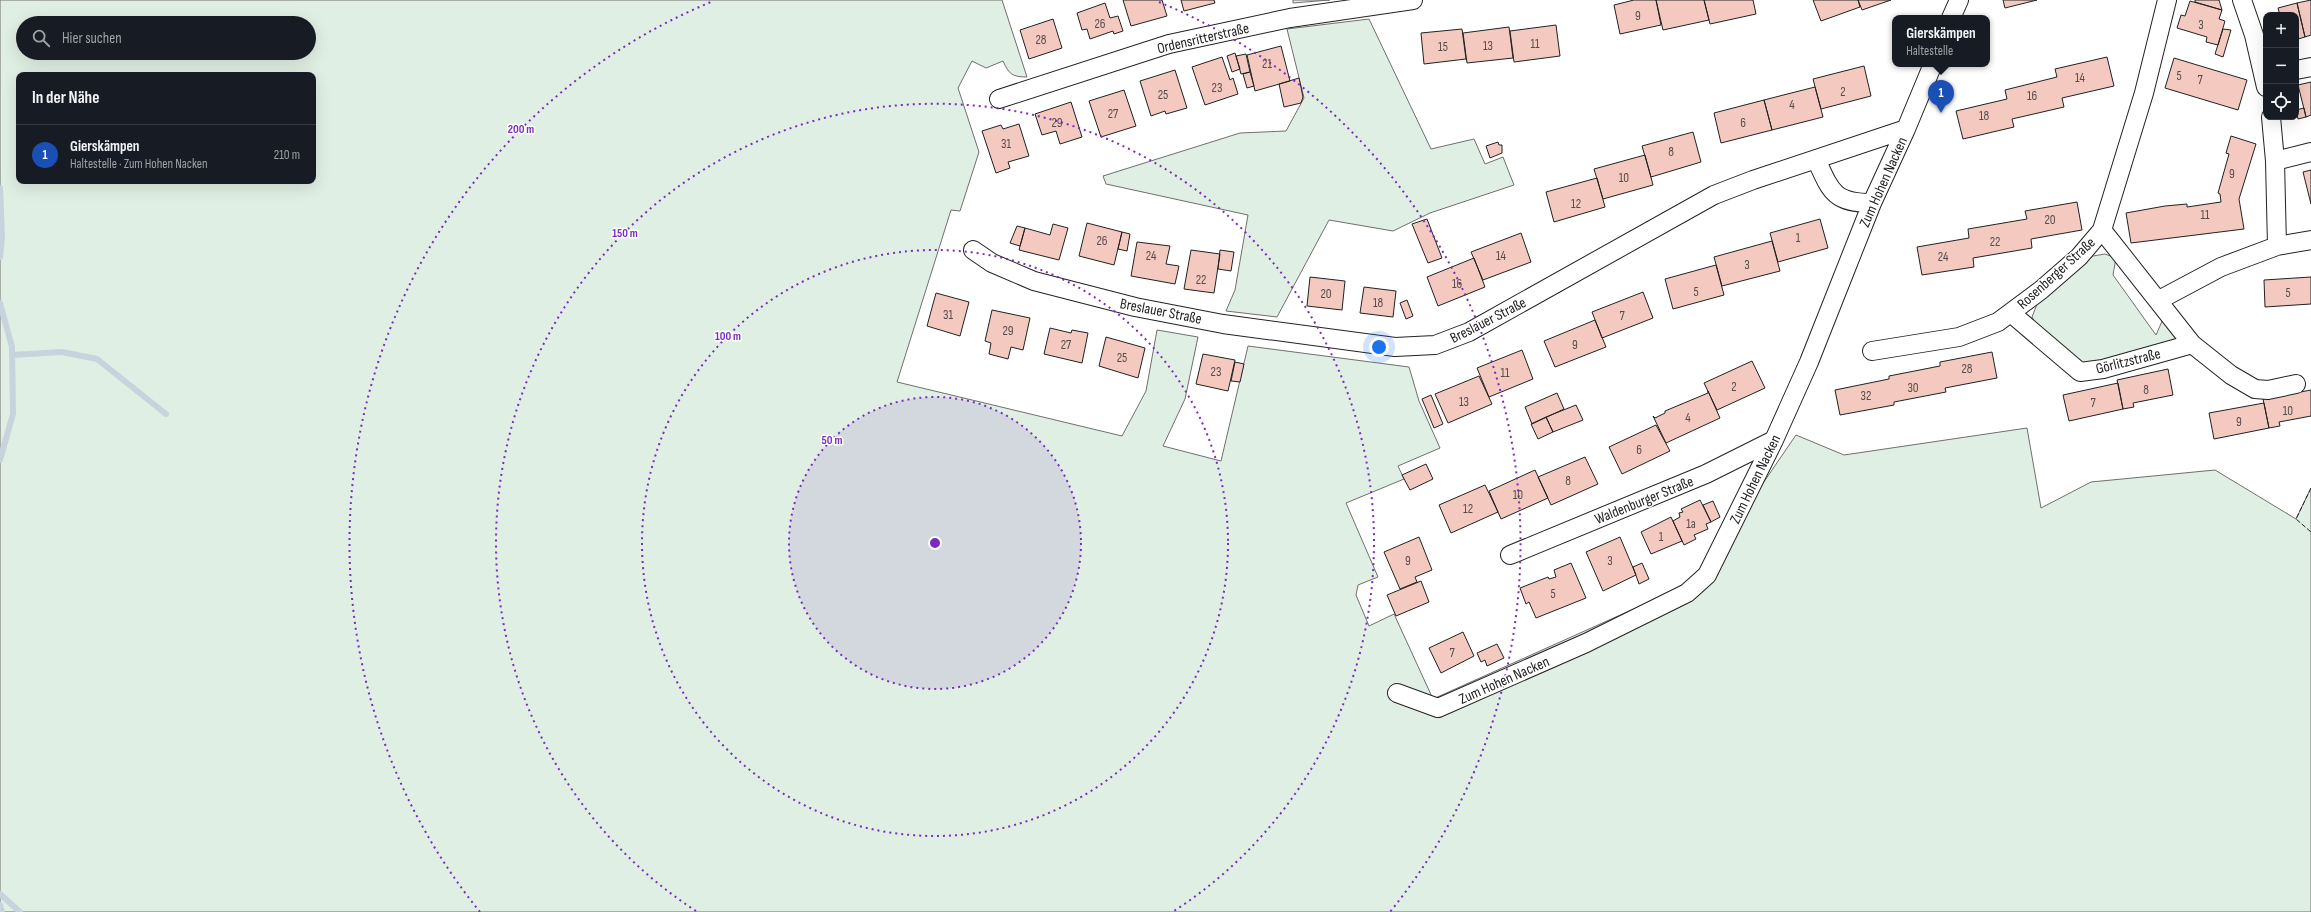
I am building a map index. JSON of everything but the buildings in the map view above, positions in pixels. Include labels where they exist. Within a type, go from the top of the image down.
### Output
[{"type":"street","name":"Ordensritterstraße","points":[[999,99],[1169,44],[1290,18],[1413,0]]},
{"type":"street","points":[[1952,15],[1959,0]]},
{"type":"street","name":"Rosenberger Straße","points":[[1872,351],[1959,337],[1998,322],[2012,314],[2079,256],[2102,230],[2144,93],[2167,0]]},
{"type":"street","points":[[2244,0],[2263,70]]},
{"type":"street","name":"Zum Hohen Nacken","points":[[1397,693],[1438,708],[1586,643],[1687,593],[1707,575],[1714,564],[1774,440],[1809,362],[1872,203],[1906,129],[1932,67]]},
{"type":"street","points":[[2299,69],[2311,67]]},
{"type":"street","points":[[2271,120],[2275,161],[2277,246]]},
{"type":"street","name":"Breslauer Straße","points":[[973,250],[992,263],[1034,281],[1135,307],[1223,324],[1395,348],[1428,346],[1453,340],[1469,332],[1714,195],[1753,180],[1906,129]]},
{"type":"street","points":[[2275,161],[2311,152]]},
{"type":"street","points":[[1816,159],[1830,188],[1836,194],[1852,203],[1872,203]]},
{"type":"street","points":[[2102,230],[2159,300],[2192,344],[2231,375],[2254,389],[2268,390],[2296,384]]},
{"type":"street","points":[[2159,300],[2221,267],[2277,246],[2311,240]]},
{"type":"street","name":"Görlitzstraße","points":[[2012,314],[2080,372],[2103,369],[2192,344]]},
{"type":"street","name":"Waldenburger Straße","points":[[1510,555],[1706,474],[1774,440]]},
{"type":"green space","points":[[0,0],[1002,0],[1027,77],[1014,75],[1009,72],[1003,61],[986,68],[972,61],[958,88],[979,152],[960,211],[951,210],[897,382],[1122,436],[1146,391],[1157,330],[1198,337],[1185,399],[1163,446],[1221,461],[1248,346],[1409,367],[1419,401],[1440,448],[1398,466],[1404,479],[1346,503],[1378,577],[1358,585],[1356,595],[1369,626],[1394,614],[1433,699],[1696,581],[1796,435],[1844,455],[2027,428],[2041,508],[2091,482],[2215,470],[2296,519],[2311,488],[2311,912],[0,912]]},
{"type":"green space","points":[[1293,0],[1330,0],[1293,3]]},
{"type":"green space","points":[[1369,19],[1431,149],[1474,139],[1485,164],[1503,157],[1514,185],[1430,213],[1393,231],[1329,220],[1277,317],[1226,311],[1235,290],[1248,215],[1106,184],[1103,176],[1240,133],[1286,131],[1304,98],[1287,29]]},
{"type":"green space","points":[[2105,254],[2116,258],[2113,275],[2156,335],[2163,319],[2175,335],[2176,342],[2081,366],[2039,329],[2032,317],[2037,304],[2078,267],[2093,256]]},
{"type":"waterway","points":[[0,188],[2,236],[0,257]]},
{"type":"waterway","points":[[0,303],[12,347],[13,414],[0,460]]},
{"type":"waterway","points":[[12,355],[62,352],[97,359],[166,414]]},
{"type":"waterway","points":[[0,894],[20,912]]},
{"type":"waterway","points":[[0,905],[2,912]]},
{"type":"fence","points":[[2311,488],[2296,519],[2311,532]]},
{"type":"place","name":"Gierskämpen","points":[[1941,113]]}]
